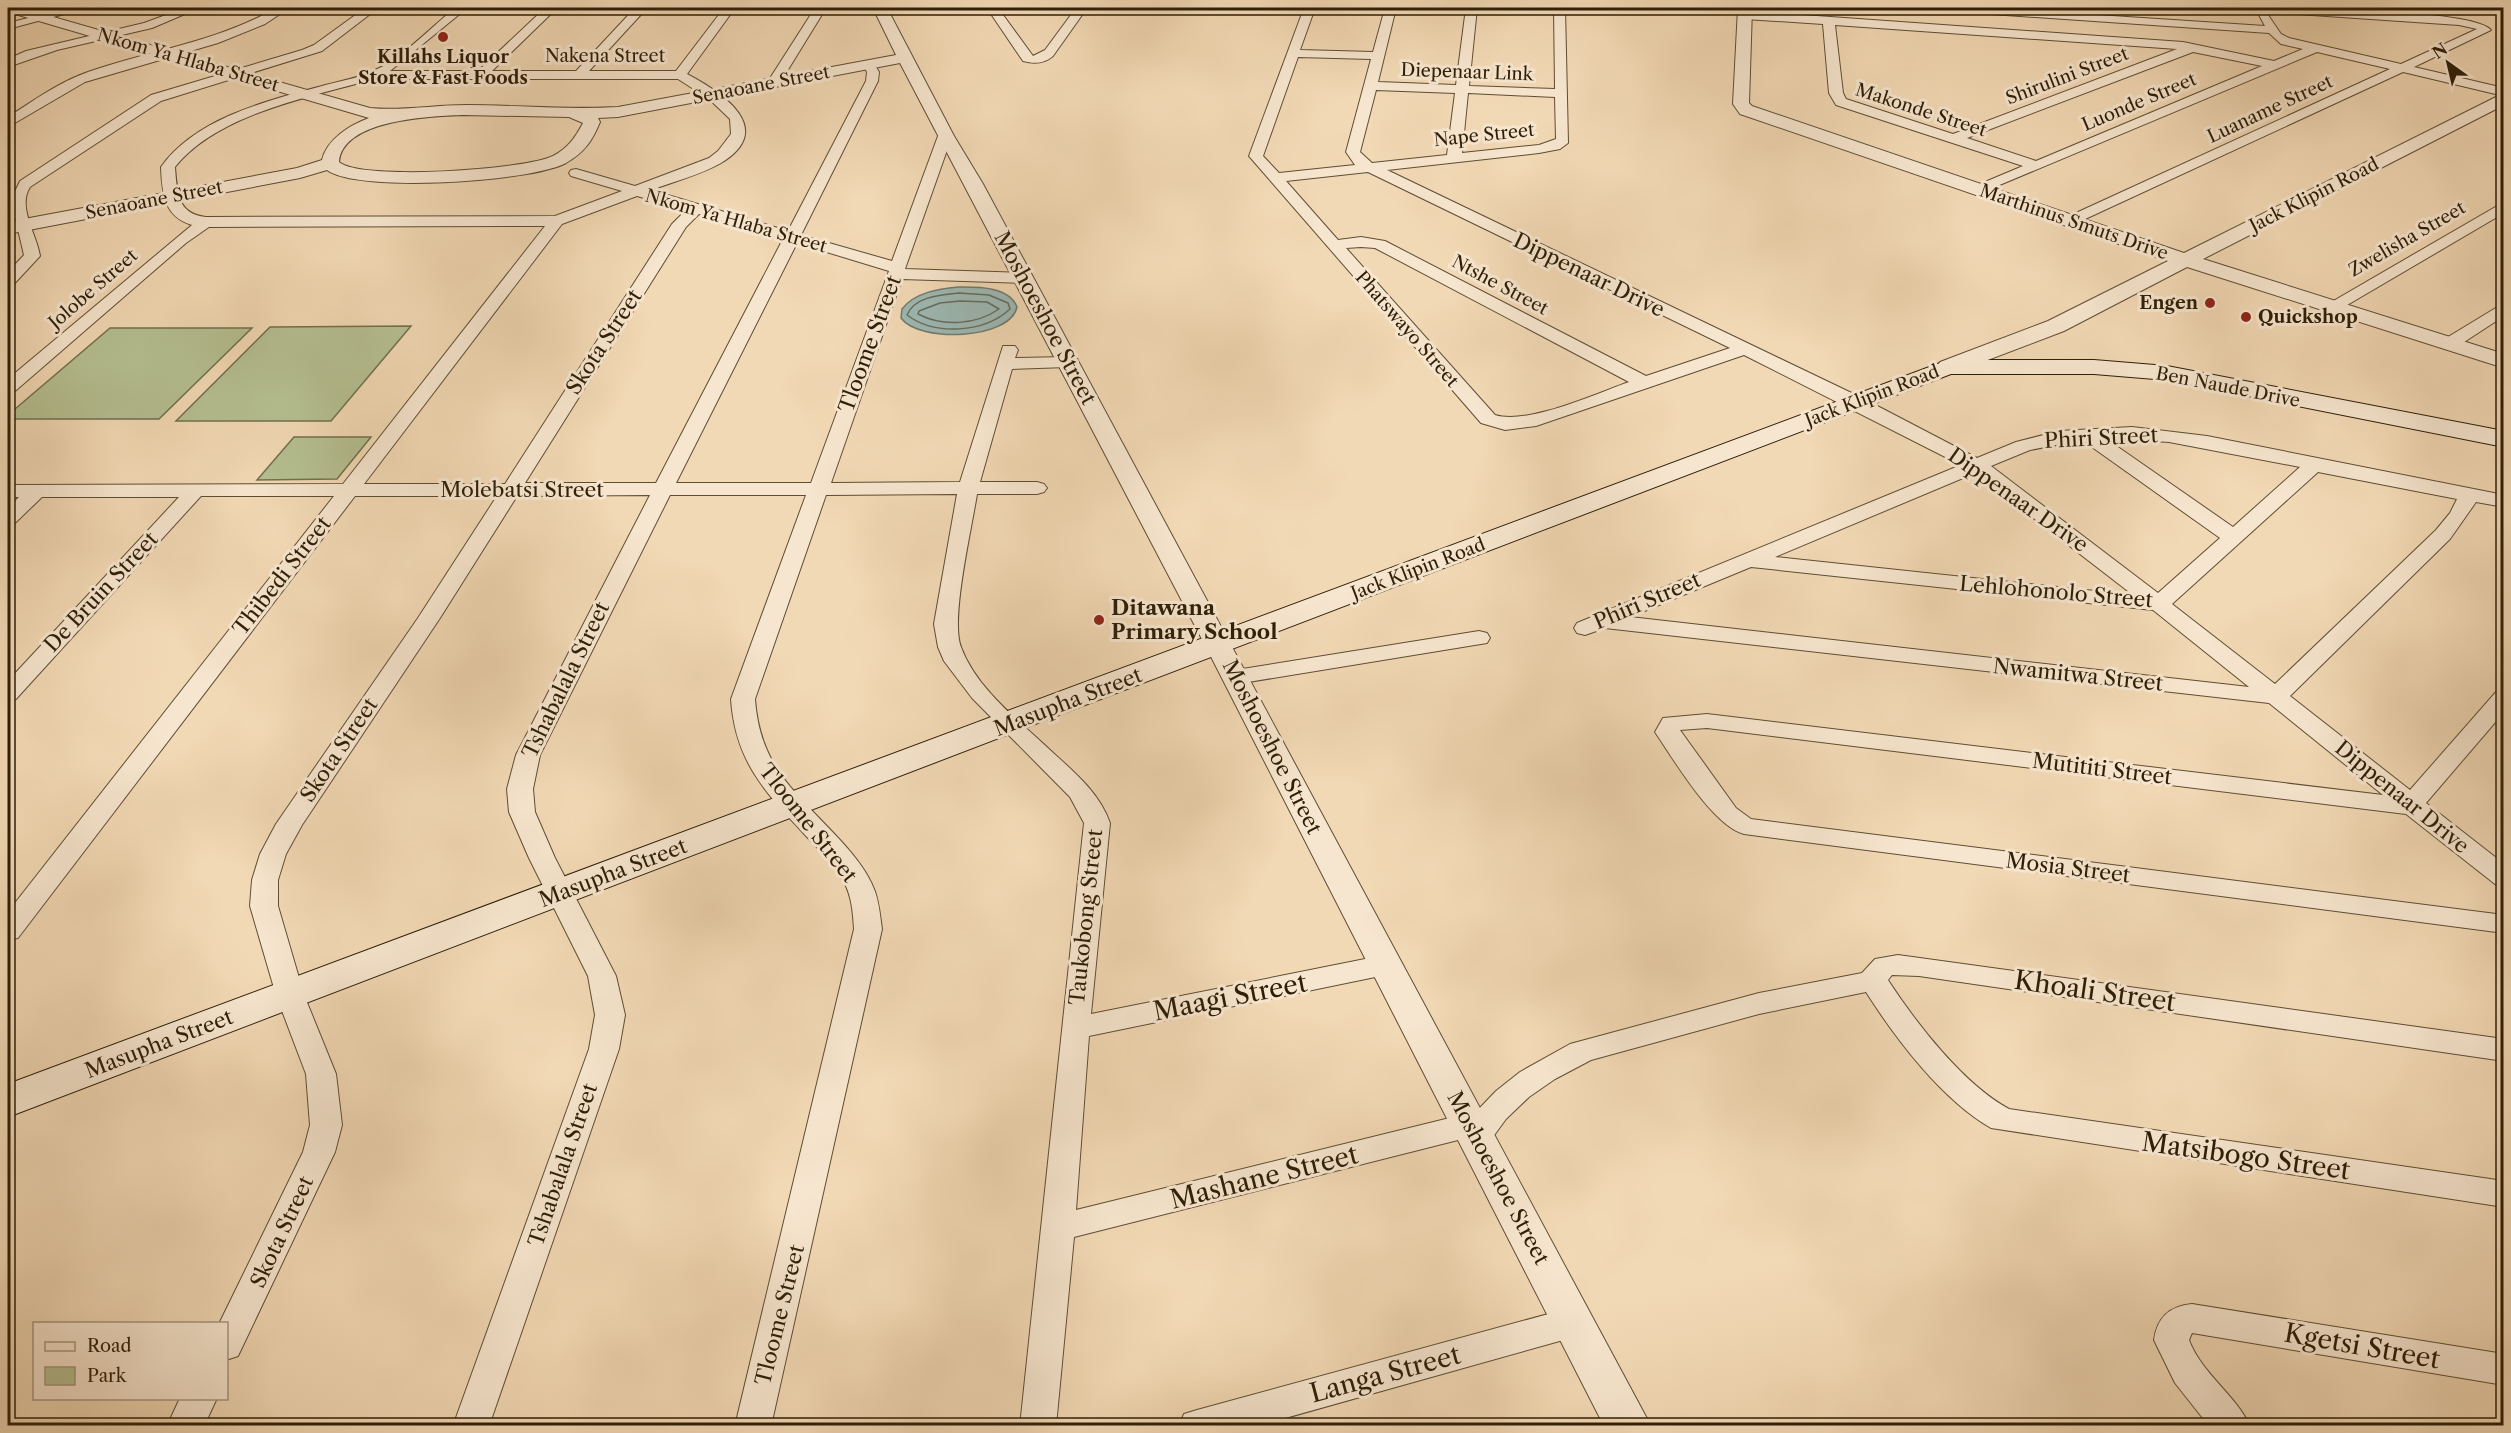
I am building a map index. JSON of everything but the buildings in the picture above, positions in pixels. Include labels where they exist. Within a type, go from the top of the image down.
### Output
[{"type":"main road","name":"Jack Klipin Road","points":[[1219,645],[1948,367]]},
{"type":"main road","name":"Ben Naude Drive","points":[[1948,367],[2094,367],[2167,373],[2391,420],[2504,439]]},
{"type":"main road","name":"Masupha Street","points":[[8,1101],[1219,645]]},
{"type":"street","name":"Nkom Ya Hlaba Street","points":[[8,8],[306,95],[368,119]]},
{"type":"street","points":[[8,26],[81,8]]},
{"type":"street","points":[[8,63],[50,48],[153,22],[193,8]]},
{"type":"street","points":[[8,123],[91,76],[244,32],[283,8]]},
{"type":"street","points":[[8,281],[32,256],[16,226],[17,194],[25,184],[42,171],[156,98],[318,48],[372,8]]},
{"type":"street","points":[[375,75],[395,63],[461,8]]},
{"type":"street","points":[[481,75],[551,8]]},
{"type":"street","points":[[579,75],[641,8]]},
{"type":"street","points":[[680,75],[730,8]]},
{"type":"street","points":[[773,83],[820,8]]},
{"type":"street","name":"Moshoeshoe Street","points":[[880,8],[904,58],[921,84],[945,136],[974,184],[1236,677],[1628,1425]]},
{"type":"street","points":[[993,8],[1028,58],[1044,58],[1081,8]]},
{"type":"street","name":"Phatswayo Street","points":[[1309,8],[1256,151],[1259,162],[1488,419],[1504,424],[1529,422],[1742,350]]},
{"type":"street","points":[[1369,168],[1357,159],[1353,152],[1391,8]]},
{"type":"street","points":[[1454,158],[1472,8]]},
{"type":"street","name":"Nape Street","points":[[1274,178],[1560,144],[1563,140],[1560,8]]},
{"type":"street","points":[[1948,8],[2271,30]]},
{"type":"street","points":[[2260,8],[2271,30],[2281,39],[2314,49],[2504,92]]},
{"type":"street","name":"Luaname Street","points":[[2070,221],[2485,30],[2482,27],[2459,21],[2260,8]]},
{"type":"street","points":[[1745,11],[1828,21],[2194,47],[2274,65]]},
{"type":"street","name":"Marthinus Smuts Drive","points":[[1745,11],[1741,104],[1746,110],[2185,261],[2504,361]]},
{"type":"street","name":"Makonde Street","points":[[1828,21],[1836,93],[1841,102],[2035,165]]},
{"type":"street","points":[[1011,34],[1032,37]]},
{"type":"street","points":[[1047,37],[1061,34]]},
{"type":"street","name":"Shirulini Street","points":[[1953,139],[2194,47]]},
{"type":"street","name":"Luonde Street","points":[[1978,189],[2314,49]]},
{"type":"street","points":[[1292,53],[1378,56]]},
{"type":"street","name":"Senaoane Street","points":[[587,118],[904,58]]},
{"type":"street","name":"Tshabalala Street","points":[[471,1425],[604,1048],[610,1015],[602,976],[522,812],[520,789],[522,772],[528,755],[662,489],[765,288],[794,238],[872,81],[873,72],[869,65]]},
{"type":"street","name":"Nakena Street","points":[[375,75],[481,75],[680,75],[710,95],[739,120],[738,135],[729,149],[714,161],[557,221],[206,222],[183,219],[171,197],[168,167],[177,154],[218,125],[306,95],[375,75]]},
{"type":"street","name":"Diepenaar Link","points":[[1371,86],[1562,93]]},
{"type":"street","name":"Jack Klipin Road","points":[[1948,367],[2056,326],[2504,98]]},
{"type":"street","points":[[335,167],[332,154],[341,141],[368,119],[464,110],[550,111],[587,118],[582,143],[558,160],[535,168]]},
{"type":"street","name":"Tloome Street","points":[[753,1425],[868,929],[865,901],[855,878],[835,851],[791,806],[752,750],[742,720],[743,699],[945,136]]},
{"type":"street","name":"Nkom Ya Hlaba Street","points":[[558,160],[563,167],[576,174]]},
{"type":"street","name":"Senaoane Street","points":[[16,226],[335,167],[356,175],[486,174],[535,168]]},
{"type":"street","name":"Nkom Ya Hlaba Street","points":[[535,168],[576,174],[636,191],[896,271],[1022,278]]},
{"type":"street","name":"Dippenaar Drive","points":[[1369,168],[1742,350],[1855,402],[1978,466],[2159,604],[2410,806],[2504,878]]},
{"type":"street","name":"Zwelisha Street","points":[[2331,307],[2504,206]]},
{"type":"street","name":"Skota Street","points":[[228,1342],[308,1177],[319,1152],[326,1125],[321,1074],[290,995],[264,906],[265,879],[273,854],[289,824],[429,618],[680,224],[696,209]]},
{"type":"street","name":"Thibedi Street","points":[[8,931],[557,221]]},
{"type":"street","name":"Jolobe Street","points":[[8,388],[180,240],[206,222]]},
{"type":"street","name":"Ntshe Street","points":[[1333,245],[1361,242],[1379,244],[1643,382]]},
{"type":"street","points":[[2449,344],[2504,308]]},
{"type":"street","name":"Taukobong Street","points":[[1038,1425],[1075,1028],[1097,823],[1089,804],[1078,790],[1008,724],[959,666],[949,647],[945,624],[968,489],[1007,357],[1068,362]]},
{"type":"street","points":[[2088,435],[2233,537]]},
{"type":"street","name":"Phiri Street","points":[[1593,624],[2037,441],[2088,435],[2171,435],[2504,501]]},
{"type":"street","name":"Lehlohonolo Street","points":[[1746,560],[2159,604],[2314,465]]},
{"type":"street","name":"Molebatsi Street","points":[[8,491],[1037,488]]},
{"type":"street","name":"De Bruin Street","points":[[8,694],[195,490]]},
{"type":"street","points":[[8,519],[37,491]]},
{"type":"street","points":[[2275,697],[2322,654],[2429,547],[2464,508],[2469,495]]},
{"type":"street","name":"Nwamitwa Street","points":[[1593,624],[2275,697]]},
{"type":"street","points":[[1236,677],[1479,638]]},
{"type":"street","points":[[2410,806],[2504,697]]},
{"type":"street","name":"Mutititi Street","points":[[1672,741],[1667,732],[1672,723],[1707,721],[2410,806]]},
{"type":"street","name":"Mosia Street","points":[[1672,741],[1726,814],[1744,826],[2504,924]]},
{"type":"street","name":"Khoali Street","points":[[1873,981],[1877,971],[1890,964],[1919,966],[2504,1050]]},
{"type":"street","name":"Maagi Street","points":[[1075,1028],[1385,965]]},
{"type":"street","points":[[1473,1131],[1509,1095],[1552,1066],[1576,1054],[1822,988],[1873,981]]},
{"type":"street","name":"Matsibogo Street","points":[[1873,981],[1966,1095],[1990,1116],[2037,1126],[2504,1194]]},
{"type":"street","name":"Mashane Street","points":[[1058,1228],[1473,1131]]},
{"type":"street","name":"Kgetsi Street","points":[[2232,1425],[2179,1361],[2170,1334],[2175,1325],[2185,1319],[2221,1322],[2504,1370]]},
{"type":"street","name":"Langa Street","points":[[1197,1425],[1574,1322]]},
{"type":"street","points":[[186,1425],[198,1400]]},
{"type":"green space","points":[[411,326],[331,421],[176,421],[270,327]]},
{"type":"green space","points":[[110,328],[252,328],[159,419],[8,419],[8,415]]},
{"type":"green space","points":[[294,437],[371,437],[337,479],[257,480]]},
{"type":"water","points":[[959,287],[1000,291],[1013,300],[1017,307],[1011,318],[998,326],[982,332],[963,334],[926,331],[911,326],[901,318],[902,309],[920,295]]},
{"type":"place","name":"Killahs Liquor Store & Fast Foods","points":[[443,37]]},
{"type":"place","name":"Engen","points":[[2210,303]]},
{"type":"place","name":"Quickshop","points":[[2246,317]]},
{"type":"place","name":"Ditawana Primary School","points":[[1099,620]]}]
